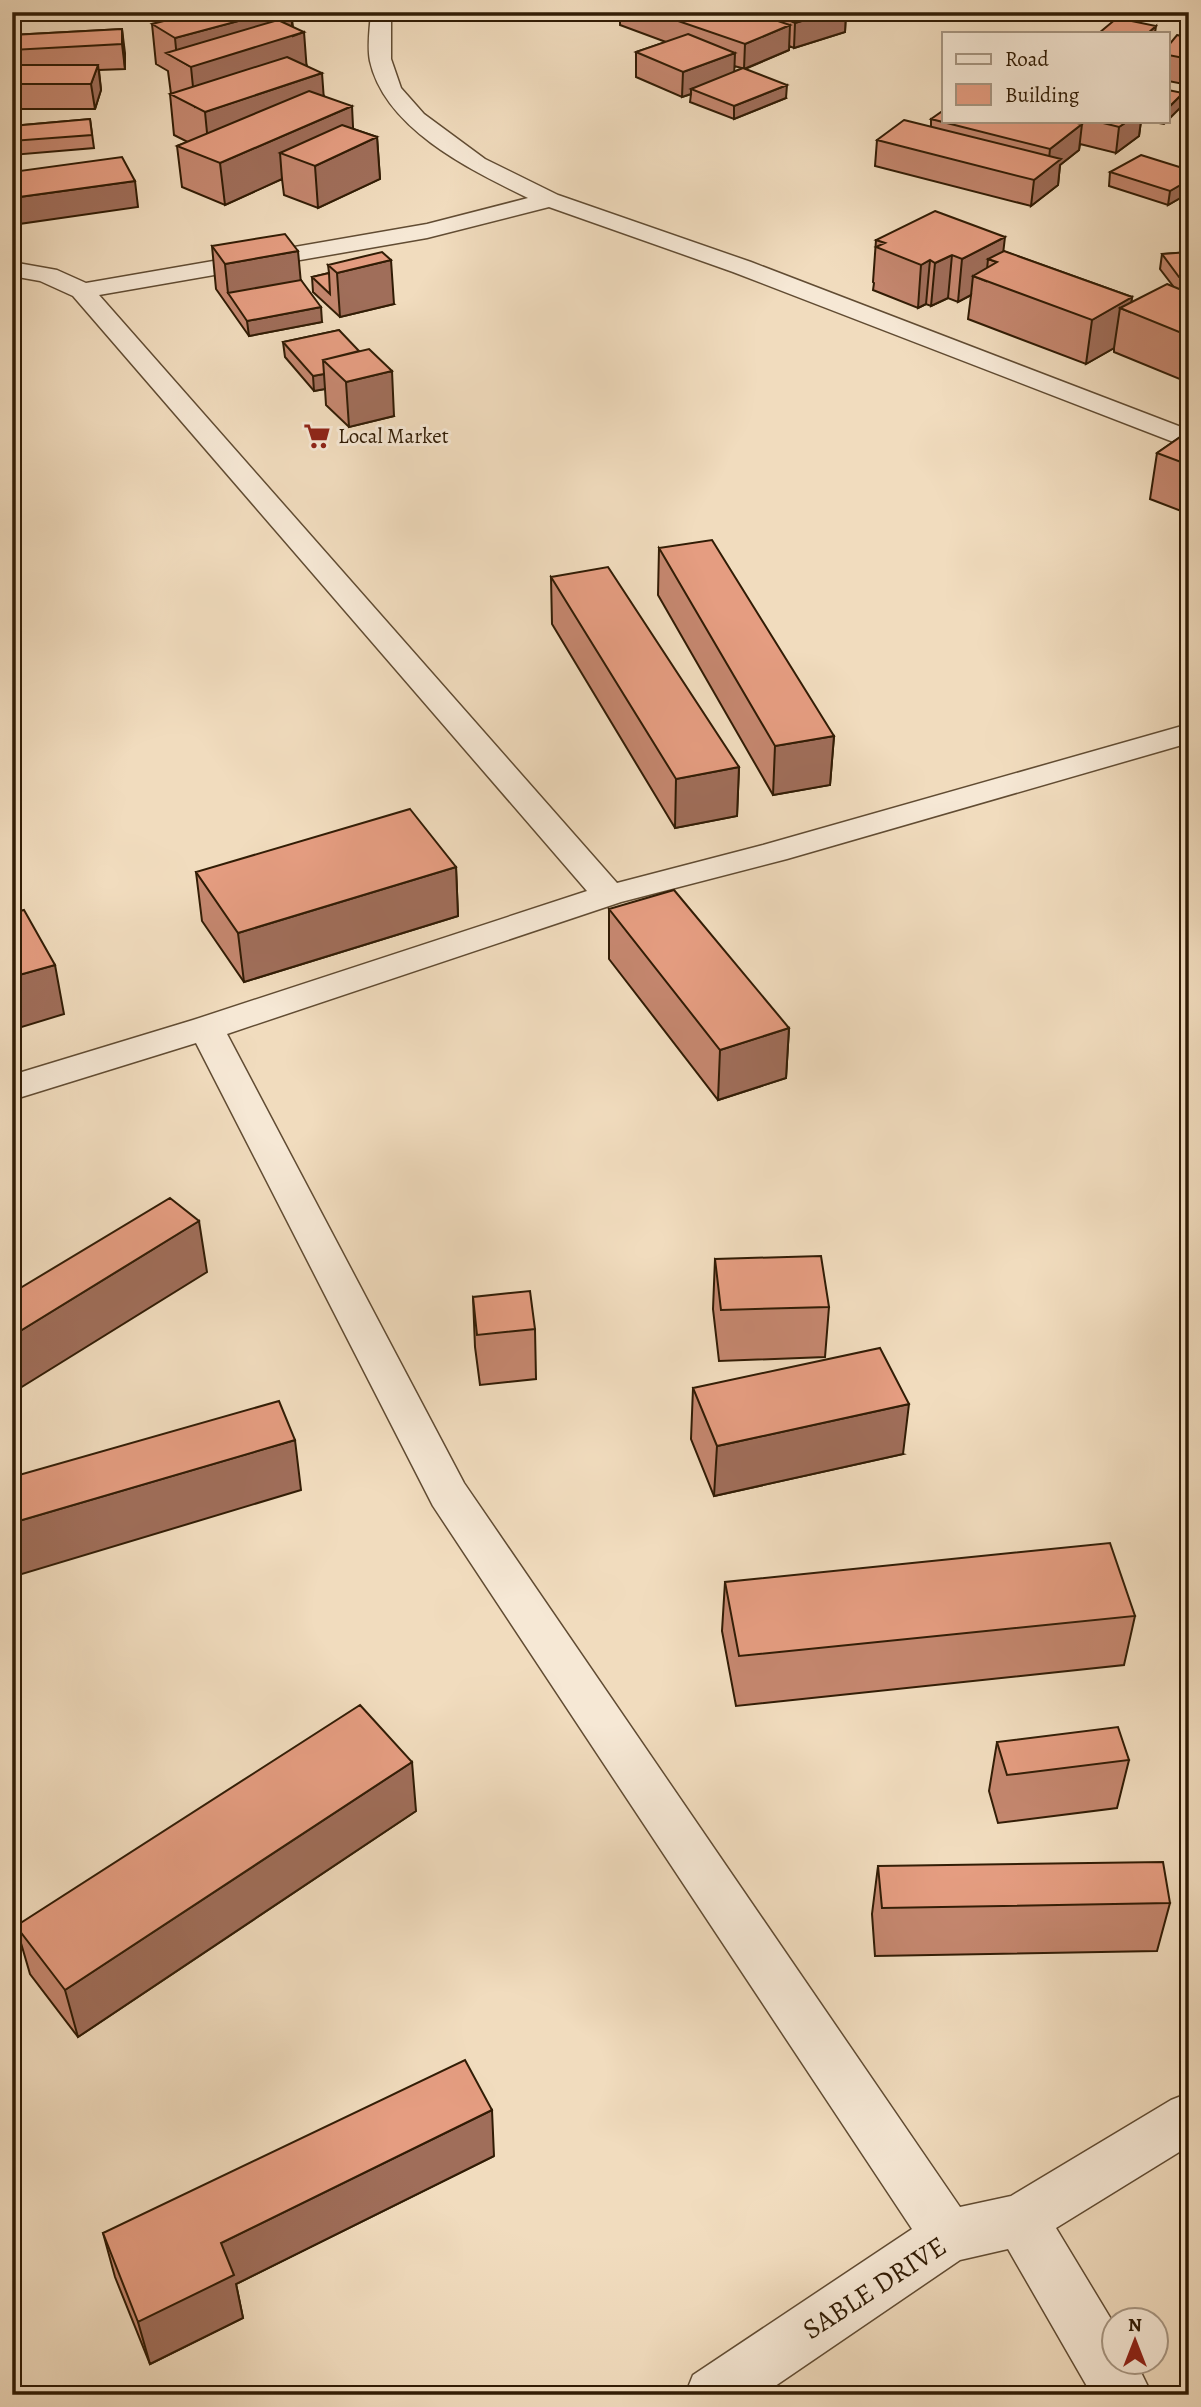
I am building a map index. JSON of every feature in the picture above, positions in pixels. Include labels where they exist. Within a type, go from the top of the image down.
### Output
[{"type":"street","points":[[381,12],[380,60],[391,90],[416,119],[477,164],[550,200],[743,267],[1189,440]]},
{"type":"street","points":[[82,290],[427,231],[550,200]]},
{"type":"street","points":[[12,270],[32,271],[64,279],[82,290],[609,895]]},
{"type":"street","points":[[12,1088],[206,1028],[609,895],[775,852],[1189,733]]},
{"type":"street","points":[[206,1028],[449,1494],[948,2236]]},
{"type":"street","name":"SABLE DRIVE","points":[[713,2395],[948,2236],[1021,2220],[1189,2116]]},
{"type":"street","points":[[1021,2220],[1124,2395]]},
{"type":"building","points":[[199,12],[272,12],[175,38],[152,24]]},
{"type":"building","points":[[652,12],[751,12],[790,25],[745,44]]},
{"type":"building","points":[[770,12],[832,12],[795,23]]},
{"type":"building","points":[[1117,18],[1156,26],[1149,32],[1100,32]]},
{"type":"building","points":[[278,20],[304,32],[191,67],[166,53]]},
{"type":"building","points":[[122,29],[122,44],[12,50],[12,35]]},
{"type":"building","points":[[688,34],[735,53],[683,72],[636,52]]},
{"type":"building","points":[[1177,35],[1189,38],[1189,59],[1170,55],[1170,44]]},
{"type":"building","points":[[287,57],[322,73],[205,112],[170,94]]},
{"type":"building","points":[[12,65],[98,65],[91,84],[12,84]]},
{"type":"building","points":[[743,68],[787,85],[734,106],[691,89]]},
{"type":"building","points":[[1170,90],[1183,93],[1170,106]]},
{"type":"building","points":[[309,91],[352,106],[220,163],[177,146]]},
{"type":"building","points":[[942,111],[942,122],[931,119]]},
{"type":"building","points":[[90,119],[92,135],[12,141],[12,126]]},
{"type":"building","points":[[904,120],[1061,159],[1034,180],[877,140]]},
{"type":"building","points":[[943,122],[1082,124],[1050,149]]},
{"type":"building","points":[[1099,122],[1126,122],[1119,127]]},
{"type":"building","points":[[342,125],[377,137],[315,166],[280,153]]},
{"type":"building","points":[[1141,155],[1189,170],[1189,180],[1170,191],[1110,172]]},
{"type":"building","points":[[122,157],[135,181],[12,198],[12,172]]},
{"type":"building","points":[[935,211],[1005,237],[962,259],[952,255],[935,263],[930,260],[921,265],[876,247],[885,243],[876,240]]},
{"type":"building","points":[[285,234],[298,251],[225,264],[212,246]]},
{"type":"building","points":[[1004,251],[1132,297],[1092,320],[973,276],[997,262],[988,259]]},
{"type":"building","points":[[382,252],[391,260],[337,273],[328,265]]},
{"type":"building","points":[[1189,252],[1189,276],[1179,277],[1162,254]]},
{"type":"building","points":[[329,273],[330,294],[312,277]]},
{"type":"building","points":[[301,280],[321,307],[247,321],[228,293]]},
{"type":"building","points":[[1167,284],[1189,293],[1189,336],[1120,308]]},
{"type":"building","points":[[339,330],[359,351],[323,360],[324,374],[313,376],[283,342]]},
{"type":"building","points":[[369,349],[392,371],[346,382],[323,360]]},
{"type":"building","points":[[1189,431],[1189,465],[1157,453]]},
{"type":"building","points":[[712,540],[834,736],[775,746],[659,548]]},
{"type":"building","points":[[608,567],[739,767],[676,779],[551,577]]},
{"type":"building","points":[[410,809],[456,867],[238,933],[196,872]]},
{"type":"building","points":[[674,890],[789,1028],[720,1050],[609,909]]},
{"type":"building","points":[[24,910],[55,965],[12,977],[12,913]]},
{"type":"building","points":[[170,1198],[199,1221],[12,1336],[12,1293]]},
{"type":"building","points":[[821,1256],[829,1307],[721,1310],[715,1259]]},
{"type":"building","points":[[530,1291],[535,1329],[477,1335],[473,1297]]},
{"type":"building","points":[[880,1348],[909,1404],[717,1446],[693,1388]]},
{"type":"building","points":[[279,1401],[295,1440],[12,1523],[12,1477]]},
{"type":"building","points":[[1110,1543],[1135,1616],[739,1656],[725,1582]]},
{"type":"building","points":[[360,1705],[412,1762],[65,1990],[16,1926]]},
{"type":"building","points":[[1118,1727],[1129,1760],[1007,1775],[997,1742]]},
{"type":"building","points":[[1163,1862],[1170,1903],[882,1908],[878,1866]]},
{"type":"building","points":[[465,2060],[492,2110],[221,2243],[234,2275],[138,2322],[103,2233]]},
{"type":"place","name":"Local Market","points":[[317,436]]}]
